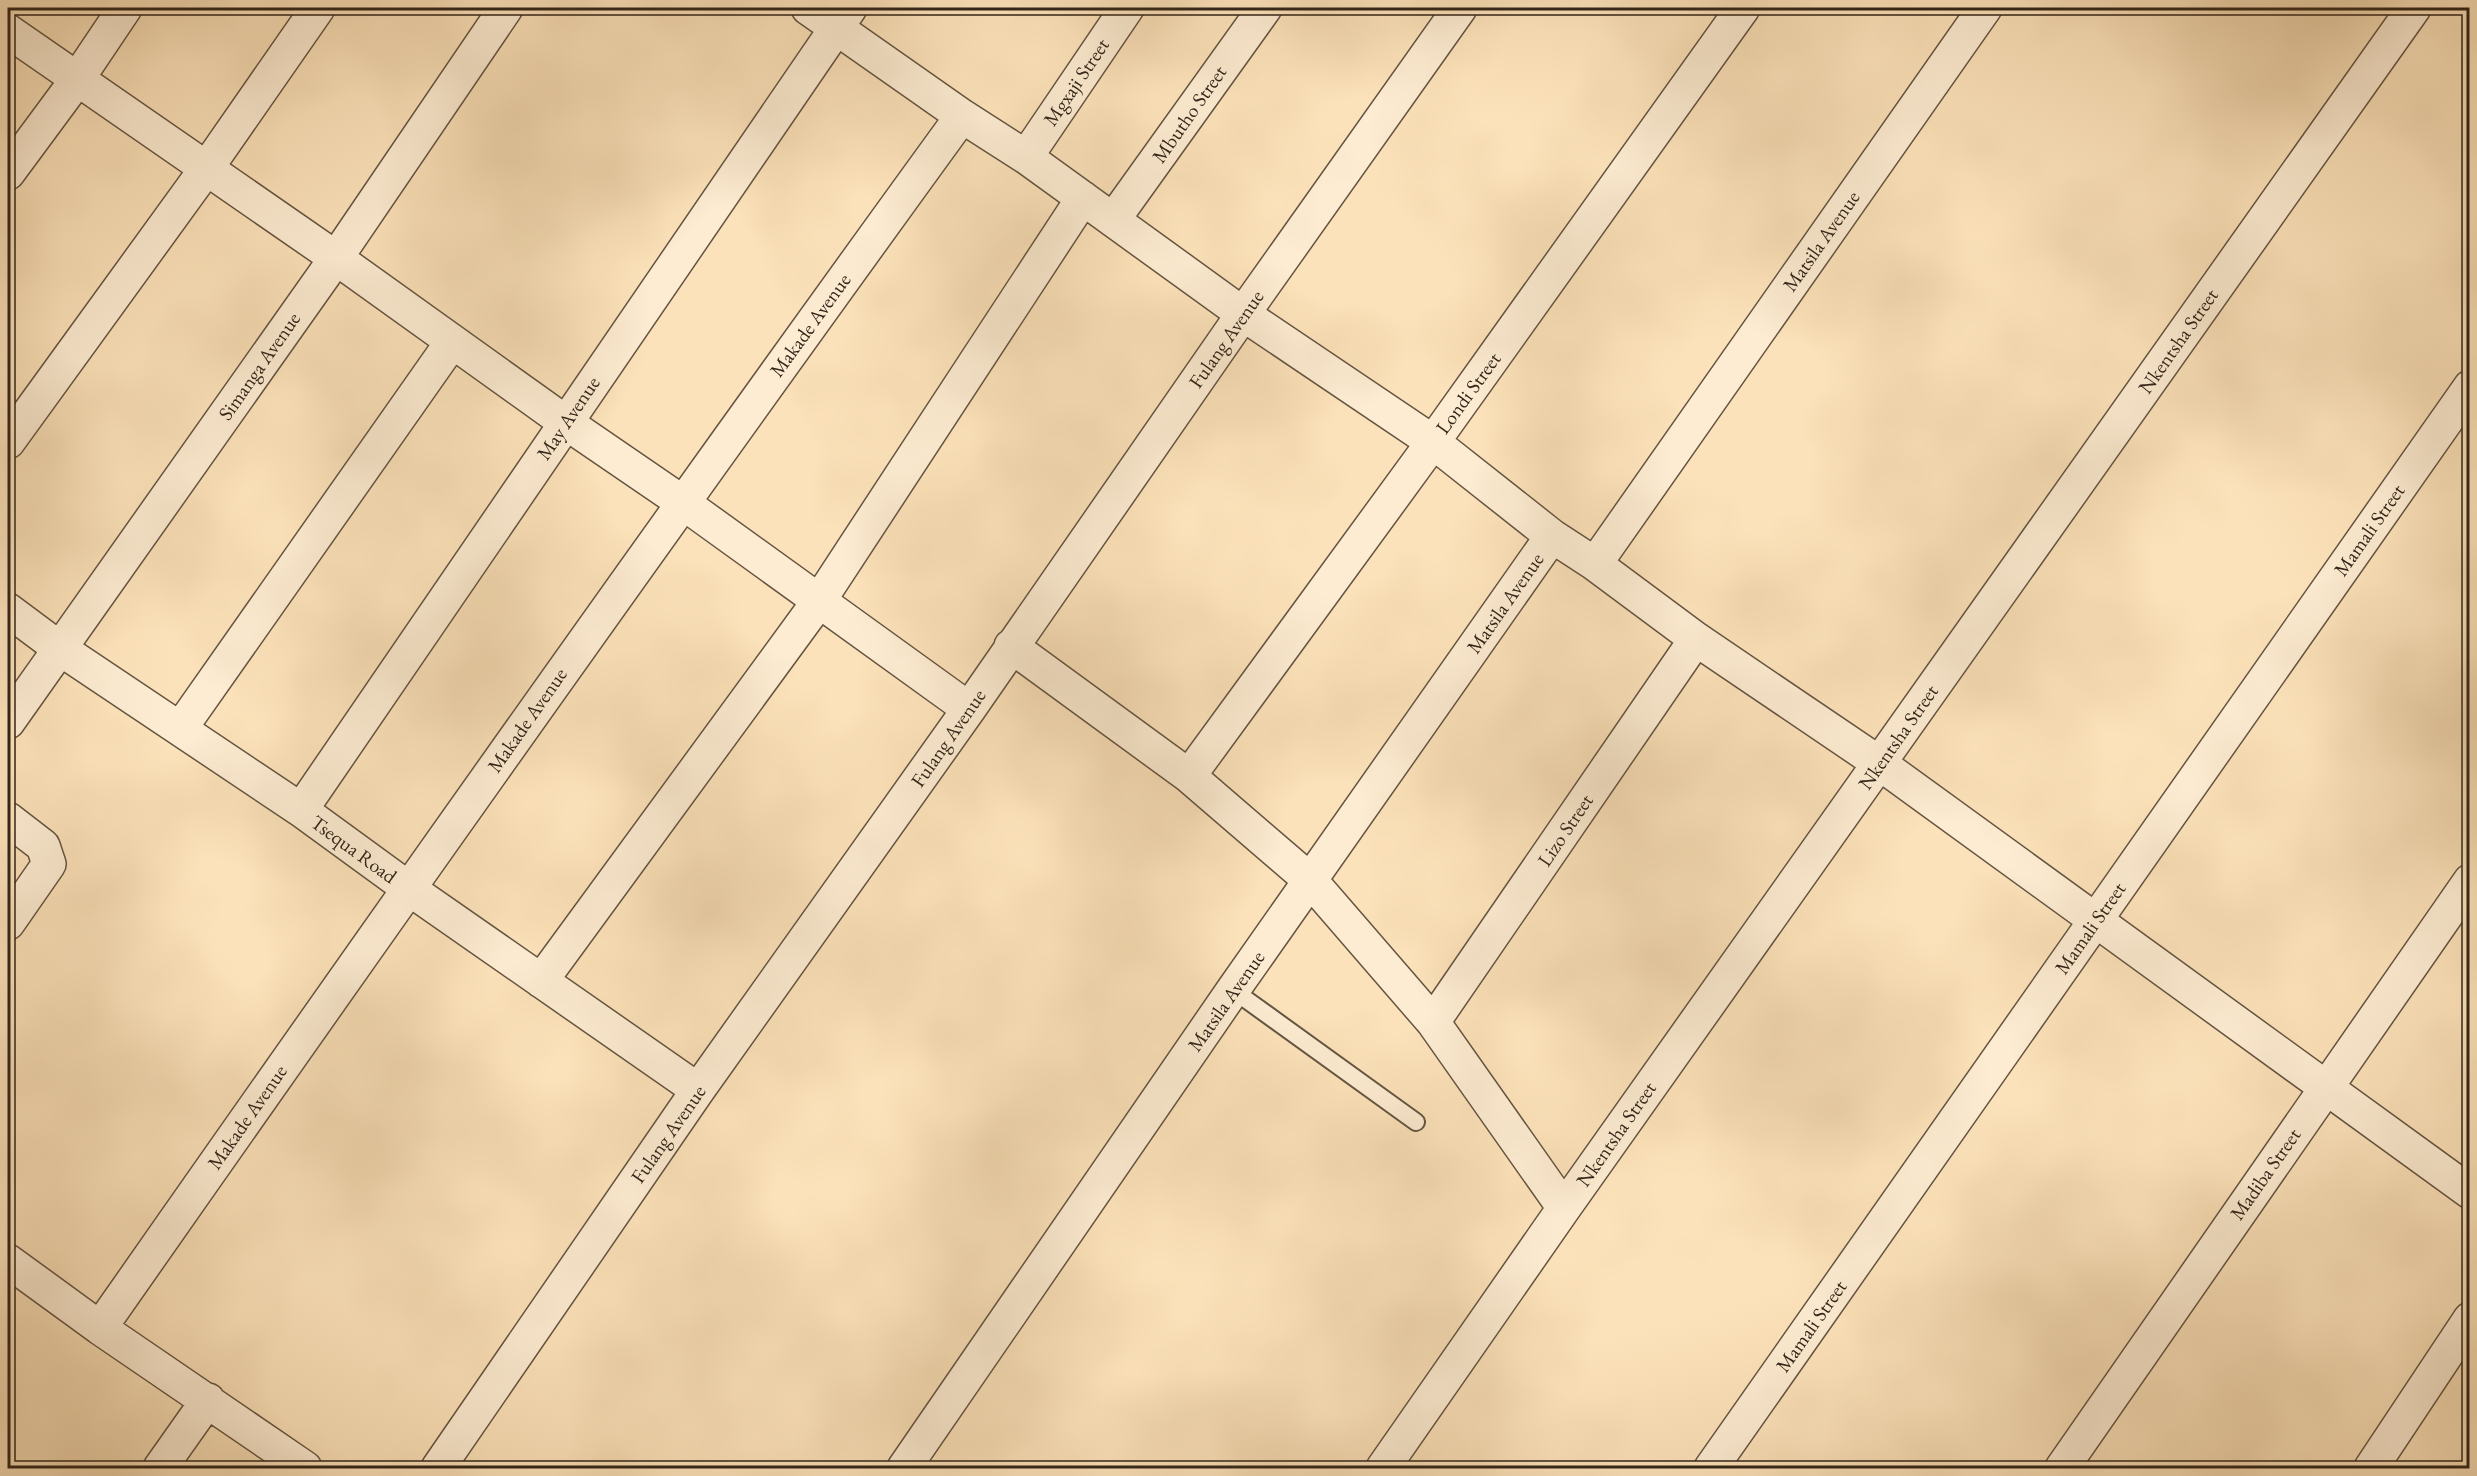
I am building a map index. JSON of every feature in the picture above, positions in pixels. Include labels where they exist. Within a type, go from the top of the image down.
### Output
[{"type":"street","points":[[8,173],[76,81],[125,8]]},
{"type":"street","points":[[8,442],[206,169],[318,8]]},
{"type":"street","name":"Simanga Avenue","points":[[8,722],[336,258],[506,8]]},
{"type":"street","points":[[808,8],[844,17],[962,116],[1026,157],[1243,314],[1433,442],[1552,536],[1595,564],[1696,639],[1879,763],[2469,1192]]},
{"type":"street","name":"Mgxaji Street","points":[[1026,157],[1127,8]]},
{"type":"street","name":"Mbutho Street","points":[[1113,220],[1265,8]]},
{"type":"street","name":"Fulang Avenue","points":[[438,1468],[698,1090],[969,709],[1243,314],[1460,8]]},
{"type":"street","name":"Londi Street","points":[[1189,776],[1433,442],[1743,8]]},
{"type":"street","name":"Matsila Avenue","points":[[1595,564],[1985,8]]},
{"type":"street","name":"Nkentsha Street","points":[[1383,1468],[1564,1208],[2414,8]]},
{"type":"street","name":"May Avenue","points":[[301,810],[844,17]]},
{"type":"street","points":[[8,32],[336,258],[565,422],[682,502],[969,709]]},
{"type":"street","name":"Makade Avenue","points":[[100,1328],[682,502],[962,116]]},
{"type":"street","points":[[541,981],[819,601],[1083,198]]},
{"type":"street","points":[[180,729],[452,342]]},
{"type":"street","name":"Mamali Street","points":[[1711,1468],[2469,387]]},
{"type":"street","name":"Matsila Avenue","points":[[904,1468],[1233,990],[1552,536]]},
{"type":"street","name":"Tsequa Road","points":[[8,610],[59,648],[301,810],[408,888],[698,1090]]},
{"type":"street","name":"Lizo Street","points":[[1433,1022],[1696,639]]},
{"type":"street","points":[[1011,646],[1189,776],[1311,881],[1433,1022],[1564,1208]]},
{"type":"street","points":[[8,819],[44,846],[50,864],[8,923]]},
{"type":"street","name":"Madiba Street","points":[[2062,1468],[2469,881]]},
{"type":"street","points":[[8,1261],[100,1328],[305,1468]]},
{"type":"street","points":[[2379,1462],[2469,1319]]},
{"type":"street","points":[[160,1468],[208,1400]]},
{"type":"lane","points":[[1233,990],[1416,1122]]}]
